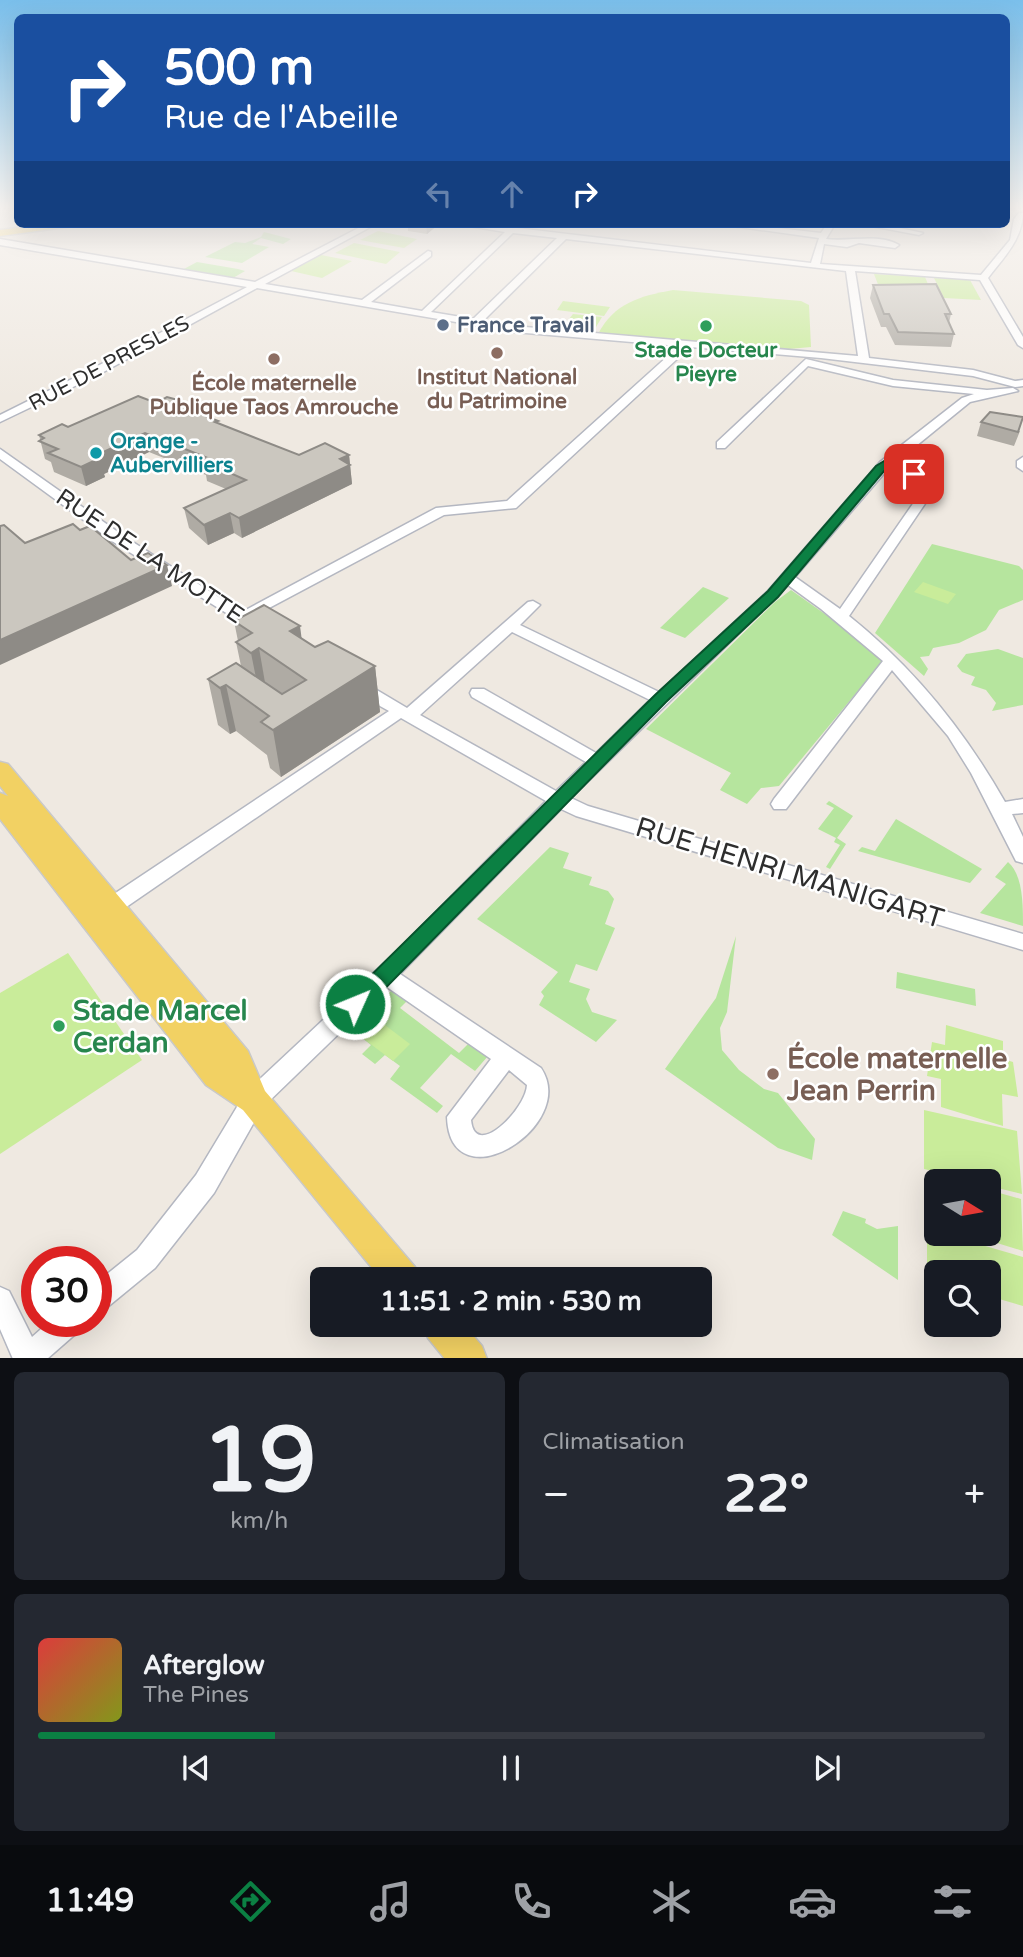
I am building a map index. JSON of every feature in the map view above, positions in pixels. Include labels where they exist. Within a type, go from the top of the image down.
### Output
[{"type":"main road","points":[[0,770],[77,882],[217,1075],[254,1100],[393,1267]]},
{"type":"main road","points":[[0,802],[77,882],[112,906],[239,1060],[254,1100]]},
{"type":"main road","points":[[451,1337],[468,1358]]},
{"type":"street","points":[[174,271],[475,323],[807,358],[864,360],[973,373],[1020,386]]},
{"type":"street","name":"RUE DE PRESLES","points":[[0,419],[112,366],[281,271]]},
{"type":"street","points":[[363,304],[405,271]]},
{"type":"street","points":[[423,314],[468,271]]},
{"type":"street","points":[[475,323],[528,271]]},
{"type":"street","points":[[850,271],[864,360]]},
{"type":"street","points":[[886,271],[983,278]]},
{"type":"street","points":[[940,271],[972,277]]},
{"type":"street","points":[[983,278],[988,271]]},
{"type":"street","points":[[983,278],[1023,345]]},
{"type":"street","points":[[241,618],[441,511],[511,505],[686,345]]},
{"type":"street","points":[[807,358],[865,380],[926,389],[969,399]]},
{"type":"street","points":[[721,445],[807,358]]},
{"type":"street","points":[[112,1286],[155,1248],[205,1184],[254,1100],[386,975],[660,699],[773,594],[884,465],[969,399],[1020,386]]},
{"type":"street","points":[[926,389],[992,391]]},
{"type":"street","name":"RUE DE LA MOTTE","points":[[0,453],[120,540],[272,636]]},
{"type":"street","points":[[1023,461],[1023,467]]},
{"type":"street","points":[[842,616],[935,480],[884,465]]},
{"type":"street","points":[[786,577],[842,616],[892,660],[932,701],[960,739],[1002,809],[1023,856]]},
{"type":"street","points":[[112,906],[405,713],[533,605]]},
{"type":"street","points":[[510,626],[660,699]]},
{"type":"street","points":[[780,804],[892,660]]},
{"type":"street","points":[[342,677],[558,801]]},
{"type":"street","points":[[478,693],[599,762]]},
{"type":"street","name":"RUE HENRI MANIGART","points":[[558,801],[582,811],[1023,942]]},
{"type":"street","points":[[1002,809],[1023,806]]},
{"type":"street","points":[[386,975],[506,1057]]},
{"type":"street","points":[[0,1300],[27,1358],[52,1337]]},
{"type":"green space","points":[[191,271],[244,271],[233,278]]},
{"type":"green space","points":[[293,271],[334,271],[322,278]]},
{"type":"green space","points":[[874,274],[925,277],[930,289],[879,287]]},
{"type":"green space","points":[[934,278],[970,280],[981,300],[944,298]]},
{"type":"green space","name":"Stade Docteur Pieyre","points":[[673,290],[801,301],[809,305],[811,347],[789,349],[598,334],[604,323],[620,308],[639,298]]},
{"type":"green space","points":[[563,301],[610,307],[604,316],[557,310]]},
{"type":"green space","points":[[573,314],[602,317],[593,332],[562,328]]},
{"type":"green space","points":[[932,544],[1019,566],[1023,570],[1023,600],[999,610],[986,630],[959,643],[933,648],[929,656],[920,657],[928,669],[924,676],[875,633]]},
{"type":"green space","points":[[923,582],[956,594],[948,604],[914,592]]},
{"type":"green space","points":[[703,587],[729,598],[685,638],[660,628]]},
{"type":"green space","points":[[791,590],[863,641],[882,662],[779,786],[761,788],[747,804],[720,790],[731,773],[646,729],[775,602]]},
{"type":"green space","points":[[998,649],[1023,658],[1023,705],[992,711],[996,703],[986,690],[971,685],[975,677],[962,672],[957,666],[966,654]]},
{"type":"green space","points":[[829,801],[853,816],[837,838],[846,844],[830,869],[826,867],[840,845],[834,842],[836,838],[818,829],[834,808],[826,804]]},
{"type":"green space","points":[[896,819],[982,869],[970,883],[858,851],[862,847],[875,851]]},
{"type":"green space","points":[[550,847],[569,853],[563,868],[592,877],[589,885],[608,891],[614,899],[605,924],[615,928],[597,971],[576,964],[569,982],[590,989],[586,999],[592,1012],[617,1020],[596,1042],[539,1005],[544,996],[541,992],[558,972],[477,919]]},
{"type":"green space","points":[[1008,862],[1017,874],[1019,882],[1023,926],[980,913],[1006,884],[995,877]]},
{"type":"green space","points":[[736,936],[727,1012],[720,1028],[722,1050],[739,1070],[764,1089],[778,1093],[815,1139],[812,1160],[778,1148],[665,1069],[716,998]]},
{"type":"green space","name":"Stade Marcel Cerdan","points":[[68,953],[142,1060],[0,1154],[0,993]]},
{"type":"green space","points":[[897,972],[975,989],[976,1006],[896,988]]},
{"type":"green space","points":[[393,989],[408,1000],[400,1008],[459,1053],[469,1043],[488,1056],[475,1071],[451,1054],[420,1088],[443,1106],[437,1113],[390,1079],[400,1066],[385,1055],[375,1064],[362,1054],[371,1045],[352,1030]]},
{"type":"green space","points":[[369,1013],[410,1044],[393,1061],[352,1030]]},
{"type":"green space","points":[[946,1025],[1003,1041],[1003,1059],[1013,1062],[1018,1097],[1002,1094],[1003,1126],[941,1107],[941,1079],[927,1076],[932,1042],[945,1045]]},
{"type":"green space","points":[[924,1110],[1017,1131],[1022,1194],[1001,1189],[1001,1169],[924,1169]]},
{"type":"green space","points":[[1001,1193],[1021,1199],[1023,1251],[1001,1244]]},
{"type":"green space","points":[[843,1211],[866,1219],[865,1223],[877,1229],[898,1226],[898,1280],[832,1235]]},
{"type":"green space","points":[[927,1246],[985,1246],[1023,1257],[1023,1306],[1001,1300],[1001,1260],[927,1260]]},
{"type":"building","points":[[936,284],[951,314],[945,314],[954,334],[898,332],[889,314],[884,314],[873,285]]},
{"type":"building","points":[[138,396],[156,403],[167,397],[178,400],[204,410],[198,413],[218,421],[215,422],[299,455],[325,443],[349,455],[340,459],[350,465],[239,518],[230,513],[204,525],[184,508],[246,480],[203,461],[206,460],[202,458],[205,457],[145,433],[99,454],[96,456],[100,458],[81,467],[48,453],[58,449],[39,441],[44,438],[39,435],[62,424],[68,427]]},
{"type":"building","points":[[990,412],[1023,417],[1018,432],[981,422]]},
{"type":"building","points":[[73,524],[80,530],[90,526],[131,560],[148,553],[167,565],[0,640],[0,526],[4,525],[25,543]]},
{"type":"building","points":[[264,605],[300,626],[290,631],[315,647],[328,641],[375,666],[273,730],[261,722],[269,716],[226,685],[220,688],[208,679],[236,663],[282,694],[306,680],[259,648],[251,653],[236,642],[252,633],[234,621]]},
{"type":"place","name":"France Travail","points":[[443,325]]},
{"type":"place","name":"Stade Docteur Pieyre","points":[[706,326]]},
{"type":"place","name":"Institut National du Patrimoine","points":[[497,353]]},
{"type":"place","name":"École maternelle Publique Taos Amrouche","points":[[274,359]]},
{"type":"place","name":"Orange - Aubervilliers","points":[[96,453]]},
{"type":"place","name":"Stade Marcel Cerdan","points":[[59,1026]]},
{"type":"place","name":"École maternelle Jean Perrin","points":[[773,1074]]},
{"type":"route","points":[[355,1004],[660,699],[773,594],[884,465],[914,474]]}]
